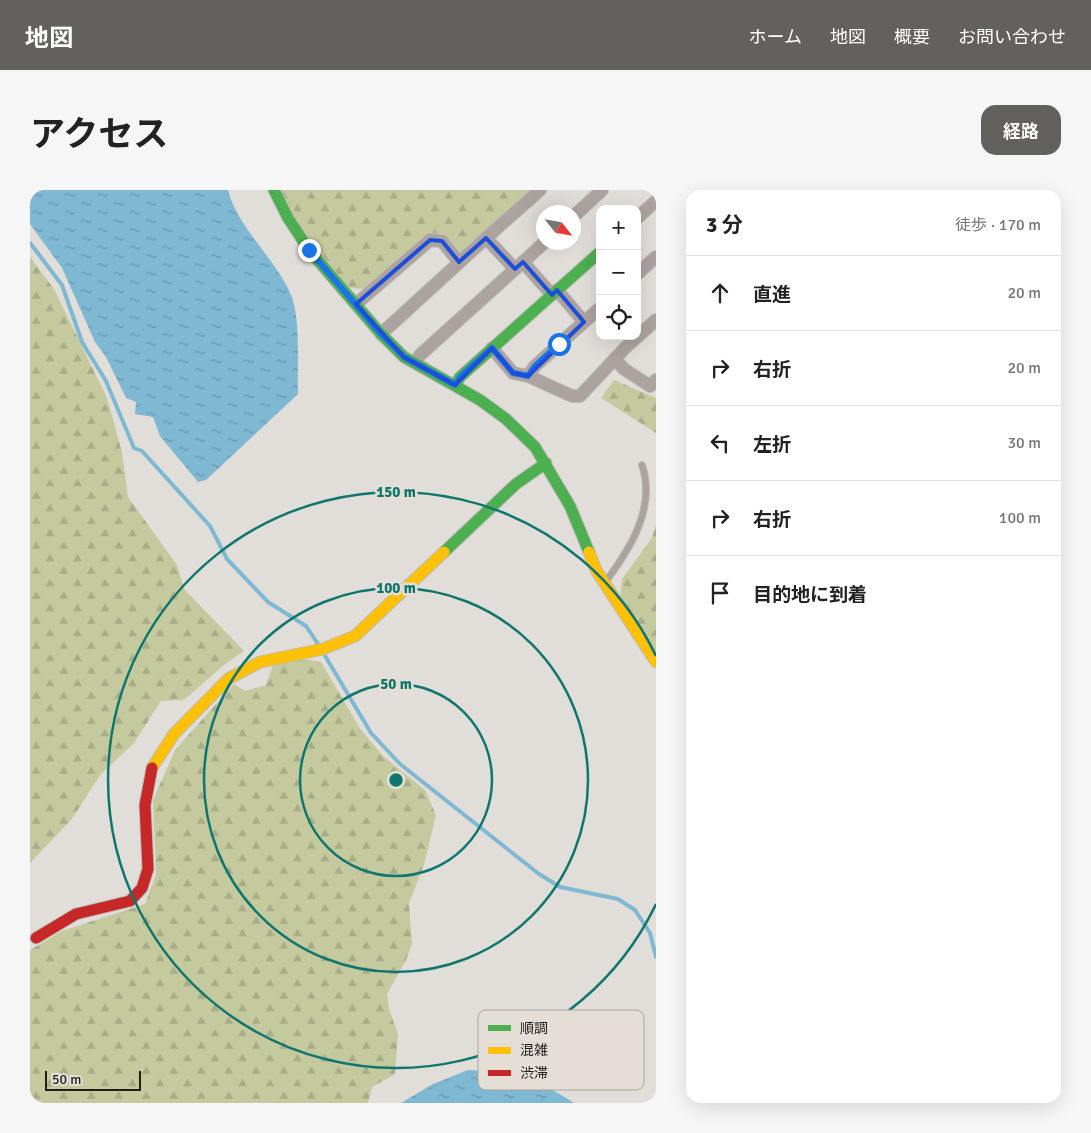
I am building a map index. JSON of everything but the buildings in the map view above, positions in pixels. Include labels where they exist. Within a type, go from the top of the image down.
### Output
[{"type":"street","points":[[274,190],[288,218],[309,250],[381,334],[404,357],[455,385],[506,418],[535,447],[570,506],[596,570],[656,662]]},
{"type":"street","points":[[381,334],[540,190]]},
{"type":"street","points":[[581,210],[602,190]]},
{"type":"street","points":[[641,214],[656,201]]},
{"type":"street","points":[[486,238],[555,293],[584,322]]},
{"type":"street","points":[[356,304],[430,240],[442,241],[459,262]]},
{"type":"street","points":[[416,362],[420,355],[536,250]]},
{"type":"street","points":[[455,385],[460,377],[596,256]]},
{"type":"street","points":[[641,271],[656,258]]},
{"type":"street","points":[[528,376],[535,366],[596,312]]},
{"type":"street","points":[[492,348],[513,373],[528,376],[572,396],[580,396],[656,320]]},
{"type":"street","points":[[615,359],[624,369],[650,386],[656,380]]},
{"type":"street","points":[[36,938],[66,919],[83,912],[124,905],[142,890],[149,870],[144,816],[147,786],[152,766],[165,746],[227,680],[253,663],[284,654],[342,644],[355,636],[516,484],[546,463]]},
{"type":"lane","points":[[604,584],[639,534],[648,510],[649,478],[642,465]]},
{"type":"highlighted area","points":[[486,238],[515,269],[523,262],[552,295],[557,290],[584,322],[528,376],[513,373],[492,348],[455,385],[404,357],[356,304],[430,240],[442,241],[459,262]]},
{"type":"green space","points":[[280,190],[532,190],[461,252],[444,235],[430,233],[363,289],[346,288],[291,214]]},
{"type":"green space","points":[[30,257],[54,289],[107,398],[122,452],[128,497],[177,565],[184,589],[244,651],[224,665],[184,700],[161,701],[134,743],[100,775],[72,819],[30,863]]},
{"type":"green space","points":[[614,380],[656,398],[656,433],[601,398]]},
{"type":"green space","points":[[656,524],[656,652],[620,601],[622,579],[652,538]]},
{"type":"green space","points":[[303,659],[321,662],[359,727],[383,756],[425,790],[436,815],[424,865],[409,903],[412,944],[406,960],[387,994],[389,1009],[398,1034],[395,1074],[372,1087],[368,1103],[30,1103],[30,950],[62,931],[145,904],[156,874],[153,800],[175,750],[234,684],[245,691],[266,685],[273,665]]},
{"type":"water","points":[[30,190],[228,190],[240,217],[284,282],[291,295],[296,317],[298,394],[206,480],[198,482],[160,436],[153,417],[135,414],[136,402],[126,398],[106,357],[95,342],[62,268],[30,224]]},
{"type":"water","points":[[468,1070],[478,1071],[478,1090],[552,1090],[574,1103],[401,1103],[433,1084]]},
{"type":"waterway","points":[[30,243],[62,285],[82,342],[106,381],[134,448],[142,451],[210,526],[227,559],[268,602],[306,626],[318,644]]},
{"type":"waterway","points":[[324,654],[371,733],[400,764],[539,874],[560,887],[618,899],[635,910],[650,933],[656,957]]},
{"type":"traffic: fast","points":[[274,190],[288,218],[309,250],[381,334],[404,357],[480,400],[506,419],[535,447],[570,506],[589,552]]},
{"type":"traffic: fast","points":[[455,385],[460,377],[596,256]]},
{"type":"traffic: fast","points":[[444,552],[516,484],[546,463]]},
{"type":"traffic: slow","points":[[152,768],[174,734],[228,679],[260,662],[323,649],[355,636],[444,552]]},
{"type":"traffic: slow","points":[[589,552],[596,570],[656,662]]},
{"type":"traffic: jam","points":[[36,938],[76,914],[130,901],[142,888],[148,869],[145,805],[152,768]]},
{"type":"route","points":[[309,250],[381,334],[404,357],[455,385],[460,377],[492,348],[513,373],[528,376],[535,366],[559,344]]}]
